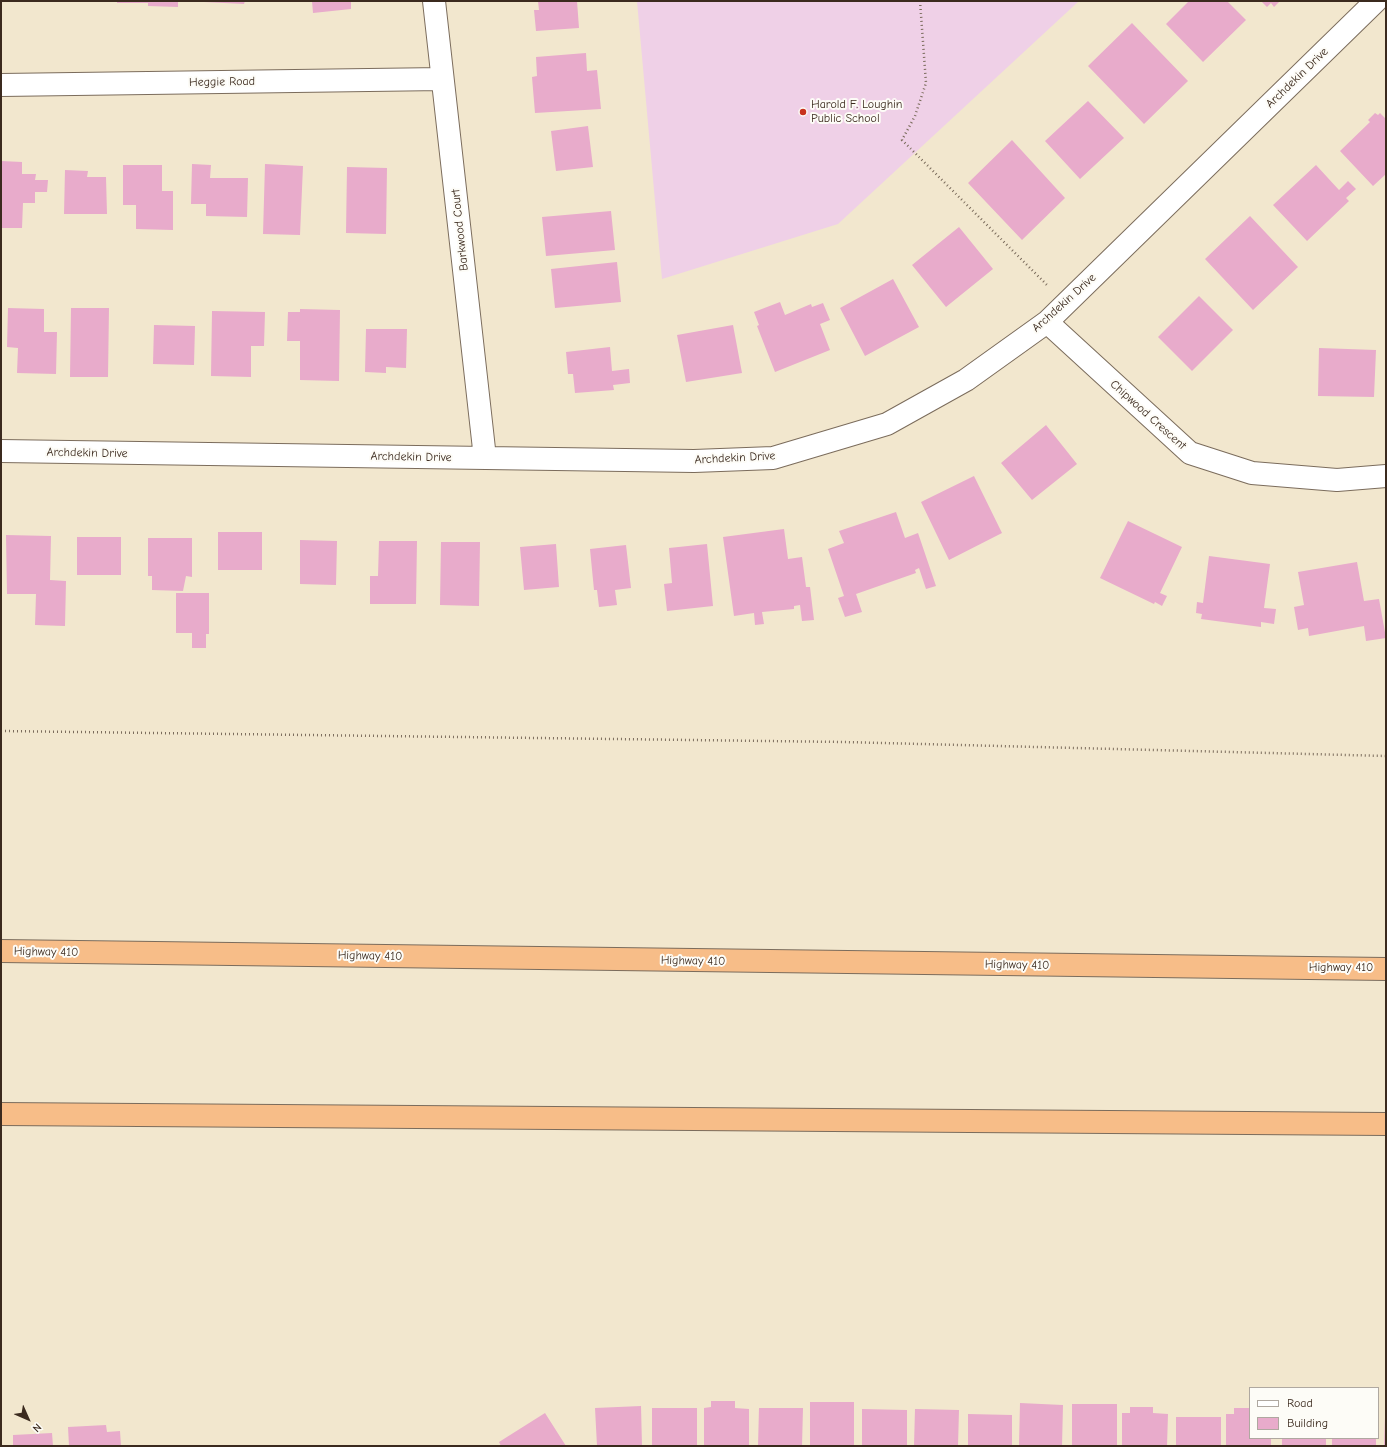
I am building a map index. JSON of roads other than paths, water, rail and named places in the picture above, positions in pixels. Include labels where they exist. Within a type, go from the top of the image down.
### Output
[{"type":"highway","name":"Highway 410","points":[[1,951],[1386,969]]},
{"type":"highway","points":[[1,1114],[1386,1124]]},
{"type":"street","name":"Barkwood Court","points":[[434,1],[485,458]]},
{"type":"street","name":"Archdekin Drive","points":[[1,451],[694,461],[773,458],[887,424],[966,380],[1047,322],[1376,1]]},
{"type":"street","name":"Heggie Road","points":[[1,85],[442,79]]},
{"type":"street","name":"Chipwood Crescent","points":[[1047,322],[1190,453],[1252,473],[1337,480],[1386,476]]},
{"type":"place","name":"Harold F. Loughin Public School","points":[[803,112]]}]
